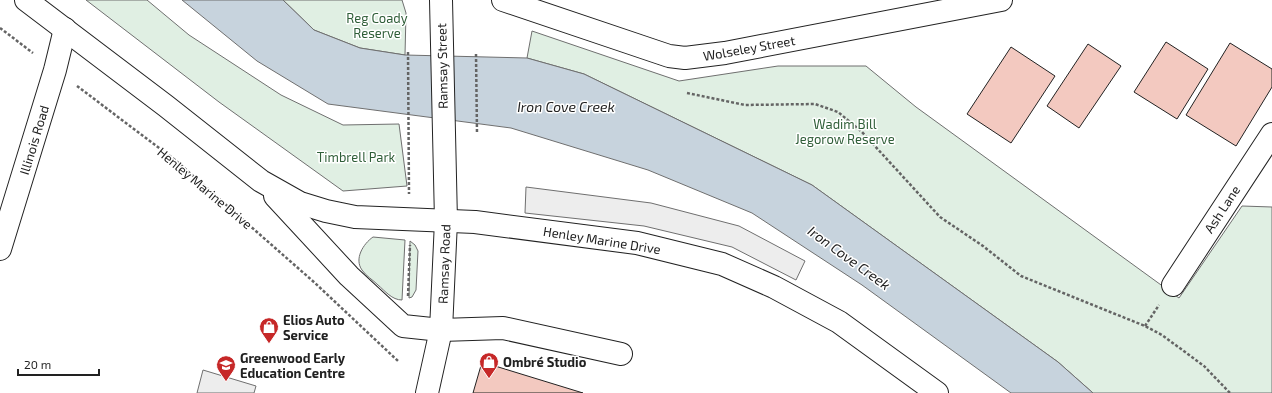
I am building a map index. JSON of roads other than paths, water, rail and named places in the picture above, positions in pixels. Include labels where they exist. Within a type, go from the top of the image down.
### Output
[{"type":"street","name":"Henley Marine Drive","points":[[26,0],[166,106],[261,181],[300,203],[326,211],[355,217],[475,222],[637,243],[722,264],[774,287],[839,322],[937,393]]},
{"type":"street","name":"Ramsay Street","points":[[441,0],[443,133]]},
{"type":"street","name":"Wolseley Street","points":[[504,0],[669,56],[684,58],[725,53],[1001,0]]},
{"type":"street","name":"Illinois Road","points":[[0,249],[55,70],[65,29]]},
{"type":"street","name":"Ramsay Road","points":[[427,393],[441,330],[446,221],[443,133]]},
{"type":"street","name":"Ash Lane","points":[[1173,285],[1272,134]]},
{"type":"street","name":"Henley Marine Drive","points":[[261,181],[349,276],[403,326],[441,330],[503,328],[621,354]]},
{"type":"water","name":"Iron Cove Creek","points":[[182,0],[283,0],[314,30],[360,48],[405,55],[527,58],[584,74],[812,185],[1058,362],[1093,393],[1011,393],[862,285],[752,213],[648,170],[511,128],[328,104],[257,61]]},
{"type":"place","name":"Elios Auto Service","points":[[269,344]]},
{"type":"place","name":"Ombré Studio","points":[[489,379]]},
{"type":"place","name":"Greenwood Early Education Centre","points":[[226,382]]},
{"type":"park label","name":"Reg Coady Reserve","points":[[377,26]]},
{"type":"park label","name":"Wadim Bill Jegorow Reserve","points":[[845,132]]},
{"type":"park label","name":"Timbrell Park","points":[[356,157]]}]
